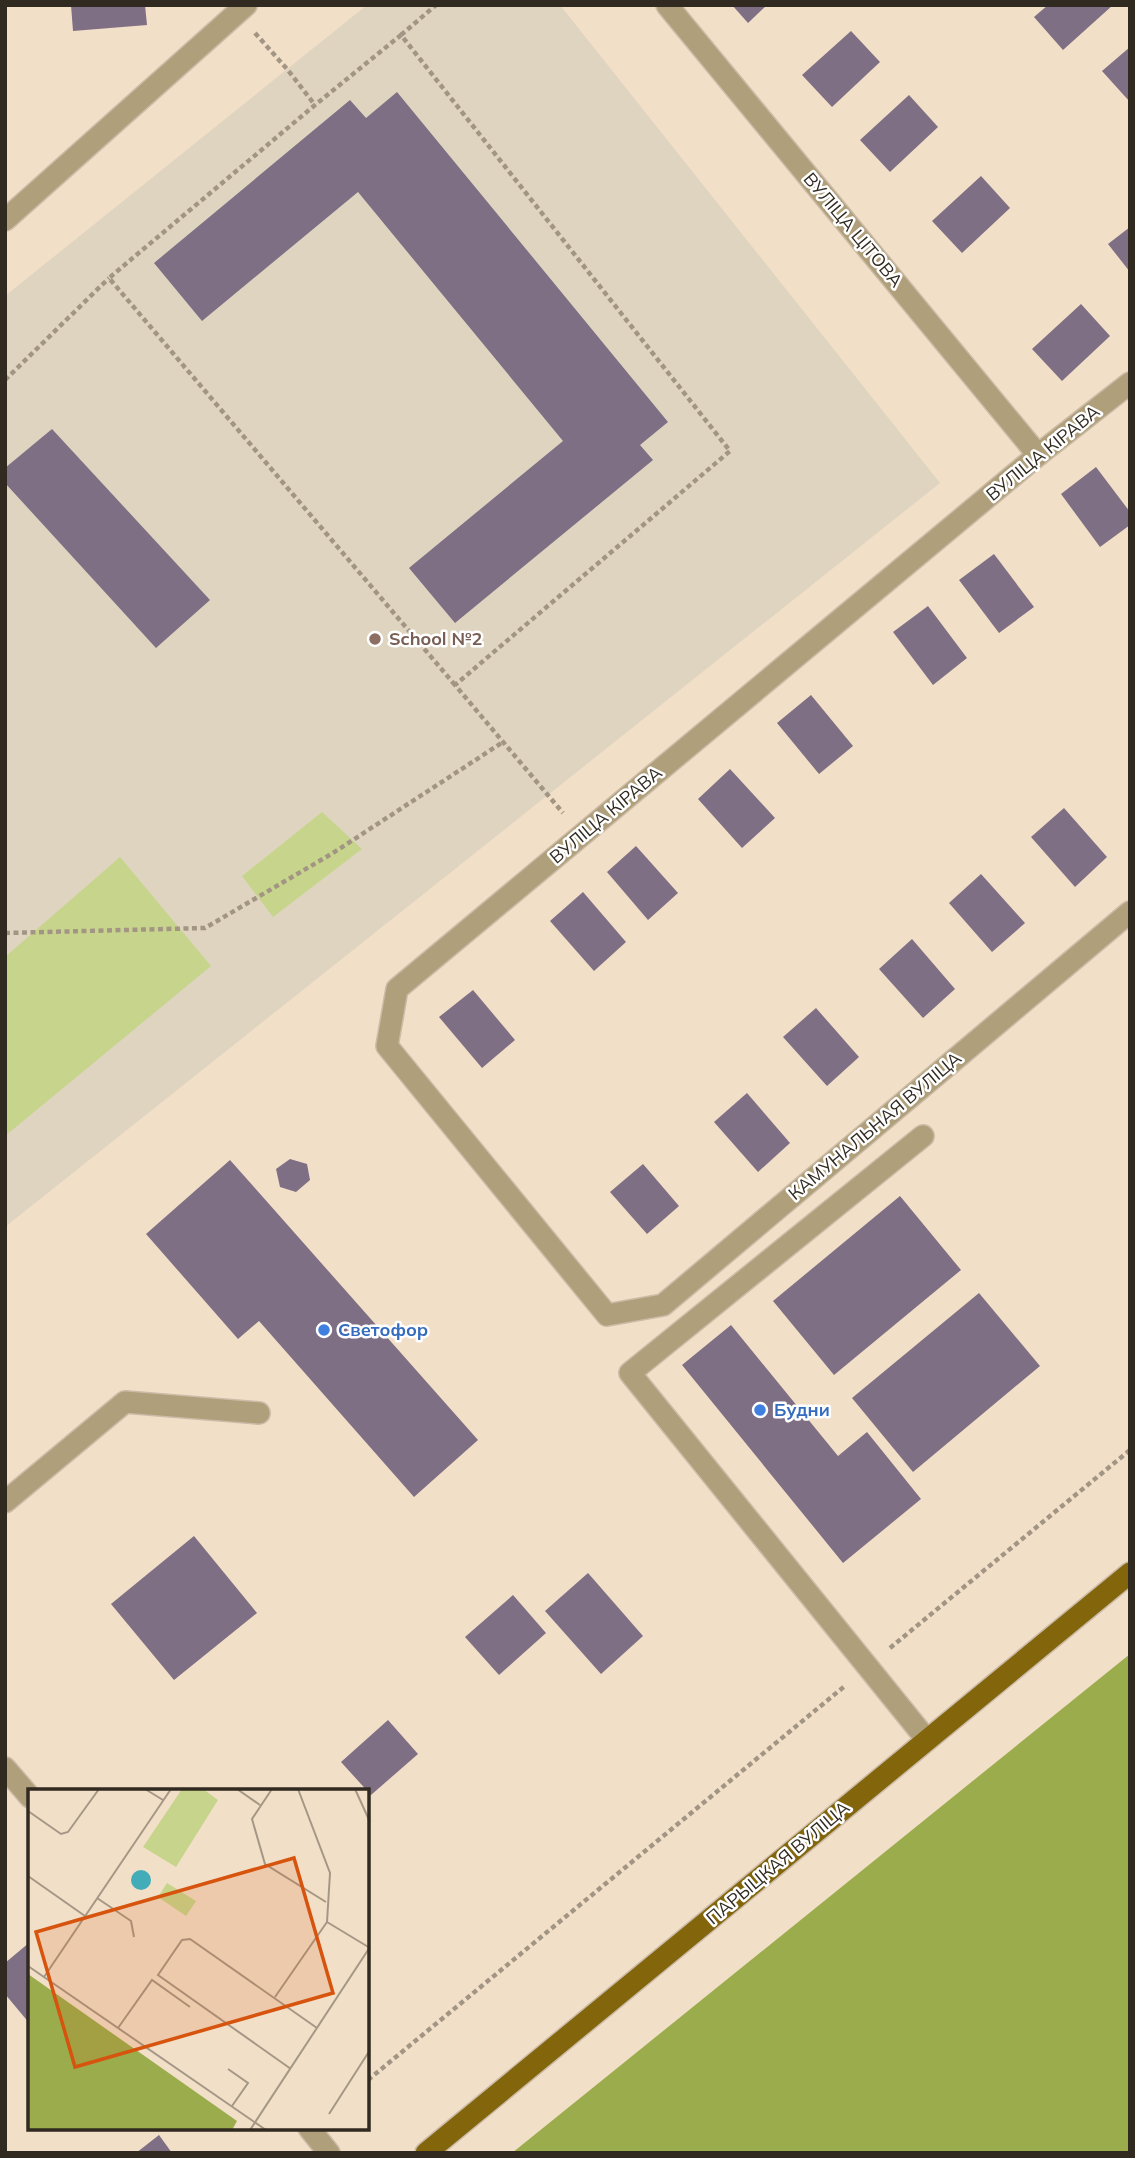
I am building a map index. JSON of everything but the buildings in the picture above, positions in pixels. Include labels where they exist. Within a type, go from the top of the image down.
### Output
[{"type":"main road","name":"ПАРЫЦКАЯ ВУЛІЦА","points":[[426,2153],[1130,1573]]},
{"type":"street","name":"ВУЛІЦА ЦІТОВА","points":[[667,5],[1038,455]]},
{"type":"street","points":[[5,219],[242,9]]},
{"type":"street","name":"ВУЛІЦА КІРАВА","points":[[607,1315],[387,1046],[397,989],[1038,455],[1130,383]]},
{"type":"street","name":"КАМУНАЛЬНАЯ ВУЛІЦА","points":[[607,1315],[663,1305],[1130,912]]},
{"type":"street","points":[[923,1136],[630,1373],[927,1740]]},
{"type":"street","points":[[5,1502],[125,1402],[259,1413]]},
{"type":"street","points":[[5,1768],[28,1795]]},
{"type":"street","points":[[311,2130],[329,2153]]},
{"type":"path","points":[[5,380],[109,278],[436,5]]},
{"type":"path","points":[[242,9],[315,105]]},
{"type":"path","points":[[401,35],[730,451],[455,685]]},
{"type":"path","points":[[109,278],[582,835]]},
{"type":"path","points":[[5,933],[205,928],[333,853],[503,742]]},
{"type":"path","points":[[369,2079],[1130,1450]]},
{"type":"shaded area","name":"School №2","points":[[367,5],[560,5],[940,483],[5,1227],[5,296]]},
{"type":"green space","points":[[322,812],[362,849],[273,917],[242,876]]},
{"type":"green space","points":[[120,857],[211,966],[5,1136],[5,957]]},
{"type":"green space","points":[[1130,1654],[1130,2153],[512,2153]]},
{"type":"place","name":"School №2","points":[[375,639]]},
{"type":"place","name":"Светофор","points":[[324,1330]]},
{"type":"place","name":"Будни","points":[[760,1410]]}]
